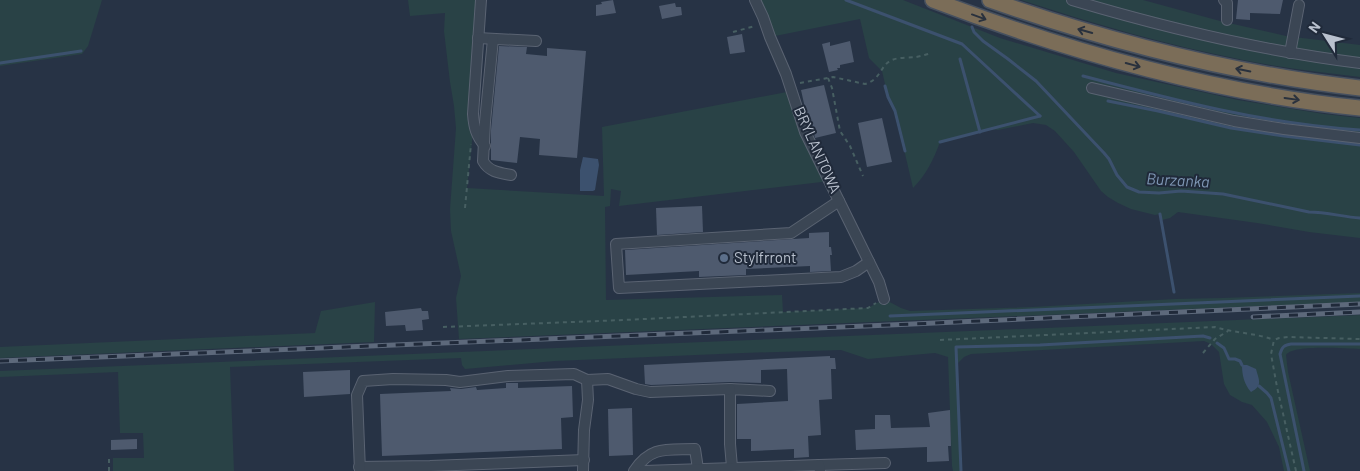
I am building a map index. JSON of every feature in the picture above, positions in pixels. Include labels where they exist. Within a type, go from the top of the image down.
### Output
[{"type":"highway","points":[[933,0],[1052,42],[1144,68],[1260,94],[1360,108]]},
{"type":"highway","points":[[990,0],[1077,29],[1182,57],[1244,71],[1360,88]]},
{"type":"street","points":[[481,0],[474,85],[474,123],[477,136],[484,146]]},
{"type":"street","name":"BRYLANTOWA","points":[[755,0],[790,85],[805,132],[879,282],[884,299]]},
{"type":"street","points":[[1072,0],[1238,44],[1360,63]]},
{"type":"street","points":[[1224,0],[1227,3],[1227,20]]},
{"type":"street","points":[[1290,53],[1299,5]]},
{"type":"street","points":[[478,38],[536,41]]},
{"type":"street","points":[[493,39],[483,161],[486,167],[511,175]]},
{"type":"street","points":[[1092,88],[1234,121],[1360,138]]},
{"type":"street","points":[[839,201],[791,233],[616,244],[618,288],[841,277],[856,271],[869,262]]},
{"type":"street","points":[[584,460],[359,469],[357,395],[362,381],[446,380],[460,382],[508,376],[574,374],[587,380],[608,379],[650,392],[730,389],[770,391]]},
{"type":"street","points":[[584,471],[584,430],[588,400],[587,380]]},
{"type":"street","points":[[730,389],[732,467]]},
{"type":"street","points":[[634,471],[644,458],[654,452],[696,449],[698,469]]},
{"type":"street","points":[[644,471],[732,467],[820,468],[885,463]]},
{"type":"path","points":[[733,32],[765,23]]},
{"type":"path","points":[[790,85],[833,77],[865,84],[870,83],[878,77],[886,65],[893,59],[918,57],[932,53]]},
{"type":"path","points":[[828,78],[832,88],[840,131],[850,146],[863,176]]},
{"type":"path","points":[[465,208],[474,123]]},
{"type":"path","points":[[443,327],[868,308],[884,299]]},
{"type":"path","points":[[940,340],[1215,327],[1228,331],[1263,336],[1274,340],[1288,337],[1360,339]]},
{"type":"path","points":[[1203,353],[1215,339],[1228,331]]},
{"type":"path","points":[[1274,340],[1271,354],[1296,471]]},
{"type":"path","points":[[109,456],[109,471]]},
{"type":"green space","points":[[0,0],[102,0],[88,46],[82,54],[0,66]]},
{"type":"green space","points":[[408,0],[481,0],[474,123],[467,188],[604,196],[602,127],[792,91],[830,181],[619,206],[621,191],[611,189],[610,206],[605,207],[606,300],[782,295],[783,312],[868,308],[884,299],[910,311],[1360,293],[1360,302],[459,339],[456,298],[461,276],[451,231],[450,209],[456,128],[444,31],[445,13],[410,16]]},
{"type":"green space","points":[[755,0],[903,0],[1000,38],[1116,73],[1238,100],[1360,118],[1360,238],[1178,212],[1170,218],[1162,220],[1160,214],[1155,215],[1131,209],[1108,197],[1101,191],[1074,152],[1055,131],[1046,125],[1033,123],[998,130],[991,129],[940,142],[929,167],[913,188],[895,111],[888,97],[882,71],[869,58],[860,19],[770,37]]},
{"type":"green space","points":[[1021,0],[1143,0],[1220,21],[1286,36],[1360,45],[1360,77],[1301,70],[1187,48]]},
{"type":"green space","points":[[375,302],[374,342],[0,358],[0,347],[315,333],[321,311]]},
{"type":"green space","points":[[1360,315],[1360,349],[1309,348],[1299,349],[1286,355],[1310,471],[1284,471],[1279,447],[1267,422],[1252,405],[1230,395],[1224,384],[1219,352],[1211,344],[1204,341],[971,354],[964,357],[956,365],[961,471],[953,471],[952,466],[948,357],[935,353],[868,359],[841,350],[743,353],[555,361],[465,369],[461,358],[230,367],[234,471],[113,471],[113,458],[144,458],[143,433],[120,433],[118,372],[0,377],[0,371]]},
{"type":"water","points":[[583,157],[598,159],[599,165],[595,190],[593,191],[580,191],[580,170]]},
{"type":"water","points":[[1242,365],[1256,369],[1259,385],[1251,392],[1244,379]]},
{"type":"building","points":[[613,0],[616,13],[596,16],[596,5]]},
{"type":"building","points":[[1238,0],[1283,0],[1280,14],[1250,13],[1250,20],[1236,19]]},
{"type":"building","points":[[675,3],[676,7],[681,7],[682,15],[662,19],[659,6]]},
{"type":"building","points":[[742,34],[745,52],[730,54],[727,37]]},
{"type":"building","points":[[850,41],[854,62],[840,65],[840,68],[837,68],[838,70],[829,72],[822,44],[830,42],[830,46]]},
{"type":"building","points":[[499,46],[527,47],[526,54],[547,56],[547,48],[586,51],[577,158],[539,155],[540,139],[520,137],[517,163],[491,160],[491,130]]},
{"type":"building","points":[[824,85],[836,133],[815,138],[812,123],[810,124],[807,117],[801,90]]},
{"type":"building","points":[[882,118],[892,162],[867,167],[858,123]]},
{"type":"building","points":[[702,206],[703,232],[657,235],[656,208]]},
{"type":"building","points":[[829,232],[829,247],[831,247],[832,255],[830,255],[831,271],[810,272],[810,266],[746,269],[746,275],[699,277],[699,271],[626,275],[625,250],[809,238],[809,233]]},
{"type":"building","points":[[421,308],[422,311],[428,311],[429,319],[422,320],[423,330],[406,331],[405,325],[386,326],[385,312]]},
{"type":"building","points":[[830,356],[830,358],[835,358],[836,369],[831,369],[832,399],[819,400],[821,435],[808,436],[809,457],[794,458],[794,449],[751,451],[751,439],[737,439],[737,404],[788,401],[787,369],[761,370],[761,383],[645,384],[644,365]]},
{"type":"building","points":[[350,370],[350,394],[304,397],[303,372]]},
{"type":"building","points":[[506,383],[518,383],[518,388],[572,386],[573,417],[561,418],[562,449],[382,456],[380,394],[451,391],[450,388],[476,387],[477,390],[506,388]]},
{"type":"building","points":[[632,408],[633,455],[609,456],[608,409]]},
{"type":"building","points":[[950,410],[951,446],[948,446],[949,461],[927,462],[927,447],[856,450],[855,430],[875,429],[875,415],[890,415],[891,428],[930,427],[928,413]]},
{"type":"building","points":[[137,439],[137,449],[111,450],[111,440]]},
{"type":"waterway","points":[[846,0],[962,44],[1040,116]]},
{"type":"waterway","name":"Burzanka","points":[[972,27],[974,32],[983,41],[1036,81],[1104,153],[1117,175],[1127,187],[1139,192],[1181,191],[1223,194],[1309,212],[1360,218]]},
{"type":"waterway","points":[[0,63],[81,51]]},
{"type":"waterway","points":[[960,59],[980,132]]},
{"type":"waterway","points":[[1083,76],[1255,117],[1360,130]]},
{"type":"waterway","points":[[885,86],[895,111],[905,151]]},
{"type":"waterway","points":[[1108,101],[1231,128],[1360,145]]},
{"type":"waterway","points":[[940,142],[1040,116]]},
{"type":"waterway","points":[[1160,214],[1174,292]]},
{"type":"waterway","points":[[890,316],[1360,296]]},
{"type":"waterway","points":[[961,471],[956,347],[1040,345],[1203,336],[1210,338]]},
{"type":"waterway","points":[[1217,343],[1224,348],[1229,359],[1240,361],[1242,365]]},
{"type":"waterway","points":[[1304,471],[1280,354],[1285,346],[1291,344],[1360,344]]},
{"type":"waterway","points":[[1259,386],[1271,398],[1289,471]]},
{"type":"railway","points":[[0,361],[1360,304]]},
{"type":"railway","points":[[1253,317],[1360,312]]},
{"type":"place","name":"Stylfrront","points":[[724,258]]}]
